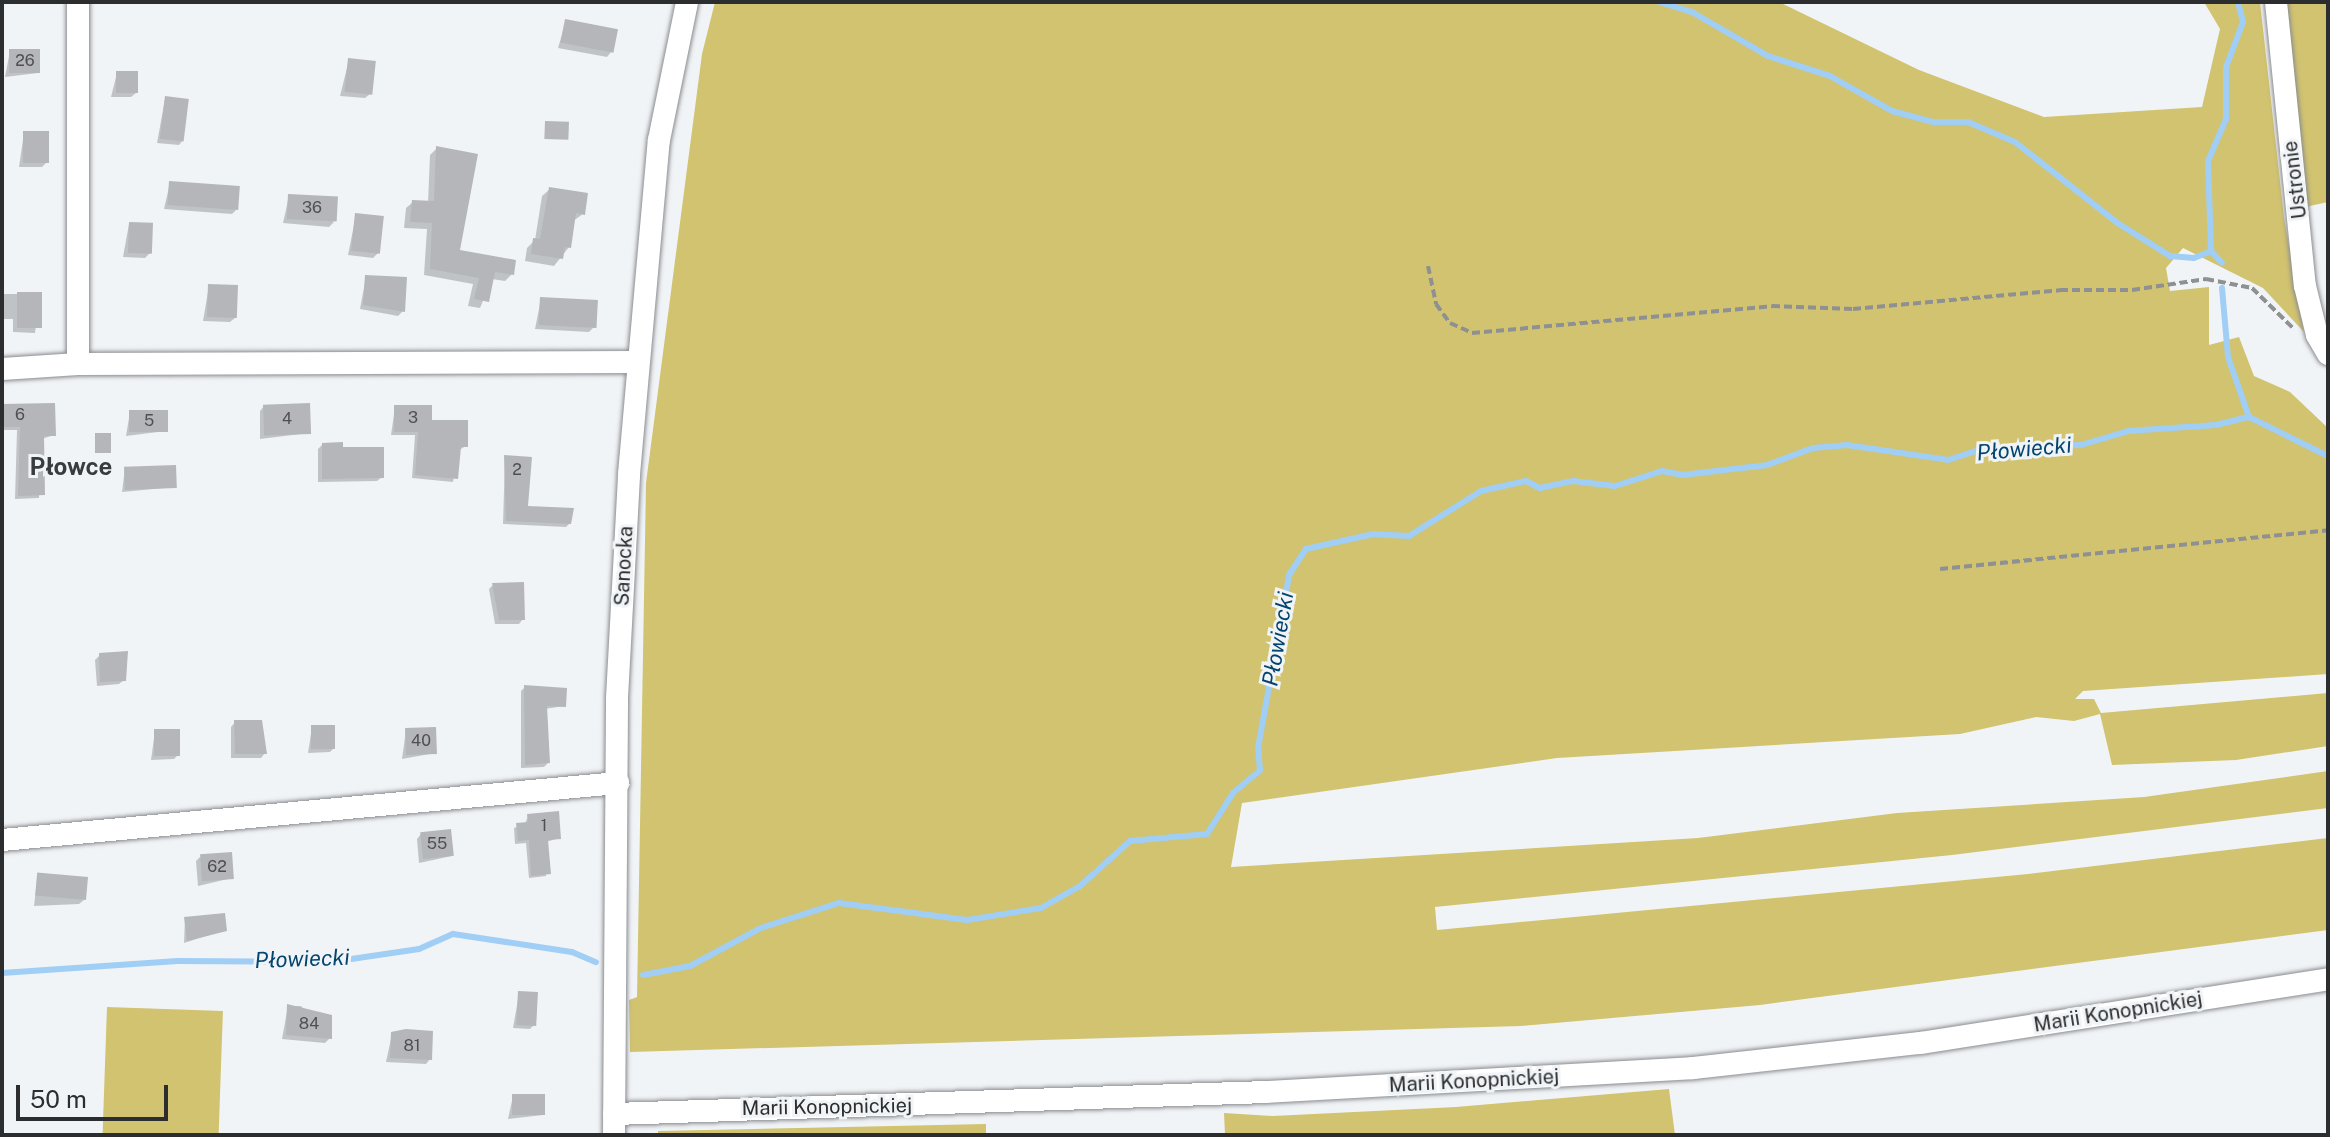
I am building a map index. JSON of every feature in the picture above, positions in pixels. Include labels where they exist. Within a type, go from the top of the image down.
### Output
[{"type":"street","points":[[78,2],[78,364]]},
{"type":"street","name":"Sanocka","points":[[614,1124],[617,698],[636,362],[659,140],[687,2]]},
{"type":"street","name":"Ustronie","points":[[2276,2],[2305,286],[2313,324],[2328,354]]},
{"type":"street","points":[[2,369],[78,364],[636,362]]},
{"type":"street","points":[[2,840],[618,783]]},
{"type":"street","name":"Marii Konopnickiej","points":[[614,1124],[1693,1068],[1921,1043],[2328,979]]},
{"type":"path","points":[[1428,266],[1436,304],[1450,323],[1472,333],[1772,306],[1853,309],[2060,290],[2132,290],[2206,279],[2252,288],[2299,334]]},
{"type":"path","points":[[1940,569],[2328,530]]},
{"type":"shaded area","points":[[715,2],[1779,2],[1919,70],[2044,117],[2202,107],[2220,29],[2204,2],[2260,2],[2284,217],[2304,332],[2263,288],[2183,248],[2166,268],[2170,291],[2209,287],[2209,345],[2239,337],[2254,376],[2290,392],[2328,428],[2328,674],[2083,691],[2075,699],[2094,699],[2101,713],[2328,693],[2328,746],[2236,760],[2112,765],[2100,714],[2074,721],[2036,717],[1960,734],[1557,758],[1242,803],[1231,867],[1698,838],[1897,813],[2144,797],[2328,771],[2328,808],[1952,855],[1435,907],[1437,930],[2028,874],[2328,838],[2328,930],[1760,1005],[1521,1026],[630,1052],[629,1000],[637,997],[646,483],[702,54]]},
{"type":"shaded area","points":[[2284,2],[2328,2],[2328,202],[2305,207]]},
{"type":"shaded area","points":[[107,1007],[223,1011],[219,1135],[103,1135]]},
{"type":"shaded area","points":[[1669,1089],[1675,1135],[1225,1135],[1224,1113],[1273,1116],[1456,1107]]},
{"type":"shaded area","points":[[986,1124],[986,1135],[658,1135],[658,1131]]},
{"type":"building","points":[[565,19],[618,29],[613,53],[560,43]]},
{"type":"building","points":[[9,49],[40,49],[40,73],[9,73]]},
{"type":"building","points":[[348,58],[376,61],[372,95],[344,92]]},
{"type":"building","points":[[116,71],[138,71],[138,93],[116,93]]},
{"type":"building","points":[[165,96],[189,99],[184,142],[160,139]]},
{"type":"building","points":[[545,121],[569,122],[568,140],[544,139]]},
{"type":"building","points":[[23,131],[49,131],[49,163],[23,163]]},
{"type":"building","points":[[436,146],[478,154],[460,250],[516,260],[514,275],[495,272],[489,302],[474,299],[479,278],[430,269],[432,223],[410,222],[412,200],[434,201]]},
{"type":"building","points":[[169,181],[240,186],[238,210],[167,205]]},
{"type":"building","points":[[549,187],[588,193],[585,215],[576,213],[571,248],[565,247],[563,259],[531,254],[533,238],[540,239]]},
{"type":"building","points":[[288,194],[338,197],[337,222],[287,219]]},
{"type":"building","points":[[355,213],[384,216],[380,254],[351,251]]},
{"type":"building","points":[[129,222],[153,223],[152,254],[128,253]]},
{"type":"building","points":[[365,275],[407,277],[405,312],[363,305]]},
{"type":"building","points":[[208,284],[238,285],[237,318],[207,317]]},
{"type":"building","points":[[17,292],[42,292],[42,328],[17,328]]},
{"type":"building","points":[[540,297],[598,300],[596,328],[539,325]]},
{"type":"building","points":[[55,403],[56,436],[44,436],[45,495],[18,496],[20,427],[2,427],[2,404]]},
{"type":"building","points":[[310,403],[311,434],[264,436],[263,405]]},
{"type":"building","points":[[394,405],[432,405],[432,420],[468,420],[468,447],[461,447],[458,479],[415,475],[418,432],[394,432]]},
{"type":"building","points":[[129,410],[168,410],[168,432],[129,432]]},
{"type":"building","points":[[95,433],[111,433],[111,453],[95,453]]},
{"type":"building","points":[[343,442],[343,447],[384,447],[384,478],[322,479],[322,443]]},
{"type":"building","points":[[504,455],[532,457],[528,506],[574,508],[571,524],[506,521]]},
{"type":"building","points":[[176,465],[177,488],[125,490],[124,467]]},
{"type":"building","points":[[524,582],[525,620],[499,620],[492,583]]},
{"type":"building","points":[[128,651],[126,681],[100,682],[99,653]]},
{"type":"building","points":[[524,685],[567,688],[566,707],[547,706],[550,763],[525,765]]},
{"type":"building","points":[[234,720],[262,720],[267,754],[235,754]]},
{"type":"building","points":[[311,725],[335,725],[335,749],[311,749]]},
{"type":"building","points":[[436,727],[437,754],[406,755],[405,728]]},
{"type":"building","points":[[154,729],[180,729],[180,756],[154,756]]},
{"type":"building","points":[[559,811],[561,839],[548,840],[551,874],[531,876],[529,840],[518,841],[516,823],[528,822],[527,814]]},
{"type":"building","points":[[451,829],[454,856],[423,859],[420,832]]},
{"type":"building","points":[[232,852],[234,879],[202,881],[200,854]]},
{"type":"building","points":[[37,873],[88,877],[86,900],[35,895]]},
{"type":"building","points":[[225,913],[227,931],[187,941],[184,917]]},
{"type":"building","points":[[518,991],[538,992],[536,1026],[516,1025]]},
{"type":"building","points":[[287,1004],[332,1015],[332,1039],[286,1035]]},
{"type":"building","points":[[406,1029],[433,1031],[432,1060],[390,1058],[391,1032]]},
{"type":"building","points":[[512,1094],[545,1094],[545,1115],[512,1115]]},
{"type":"waterway","points":[[1659,2],[1692,12],[1768,56],[1830,76],[1892,111],[1933,122],[1968,122],[2015,142],[2119,224],[2170,256],[2194,258],[2211,251],[2222,263]]},
{"type":"waterway","points":[[2211,251],[2208,161],[2226,119],[2226,67],[2243,22],[2238,2]]},
{"type":"waterway","points":[[2222,288],[2228,357],[2249,417]]},
{"type":"waterway","name":"Płowiecki","points":[[643,975],[690,966],[761,928],[839,903],[967,920],[1041,908],[1080,886],[1130,841],[1207,834],[1233,793],[1260,770],[1258,748],[1289,575],[1306,549],[1373,534],[1409,536],[1481,491],[1526,481],[1540,488],[1573,481],[1615,486],[1662,471],[1682,475],[1767,465],[1813,448],[1847,445],[1948,460],[1986,448],[2081,445],[2128,431],[2216,425],[2249,417],[2328,456]]},
{"type":"waterway","name":"Płowiecki","points":[[2,973],[178,961],[331,962],[419,949],[453,934],[572,952],[596,962]]},
{"type":"district","name":"Płowce","points":[[71,467]]}]
